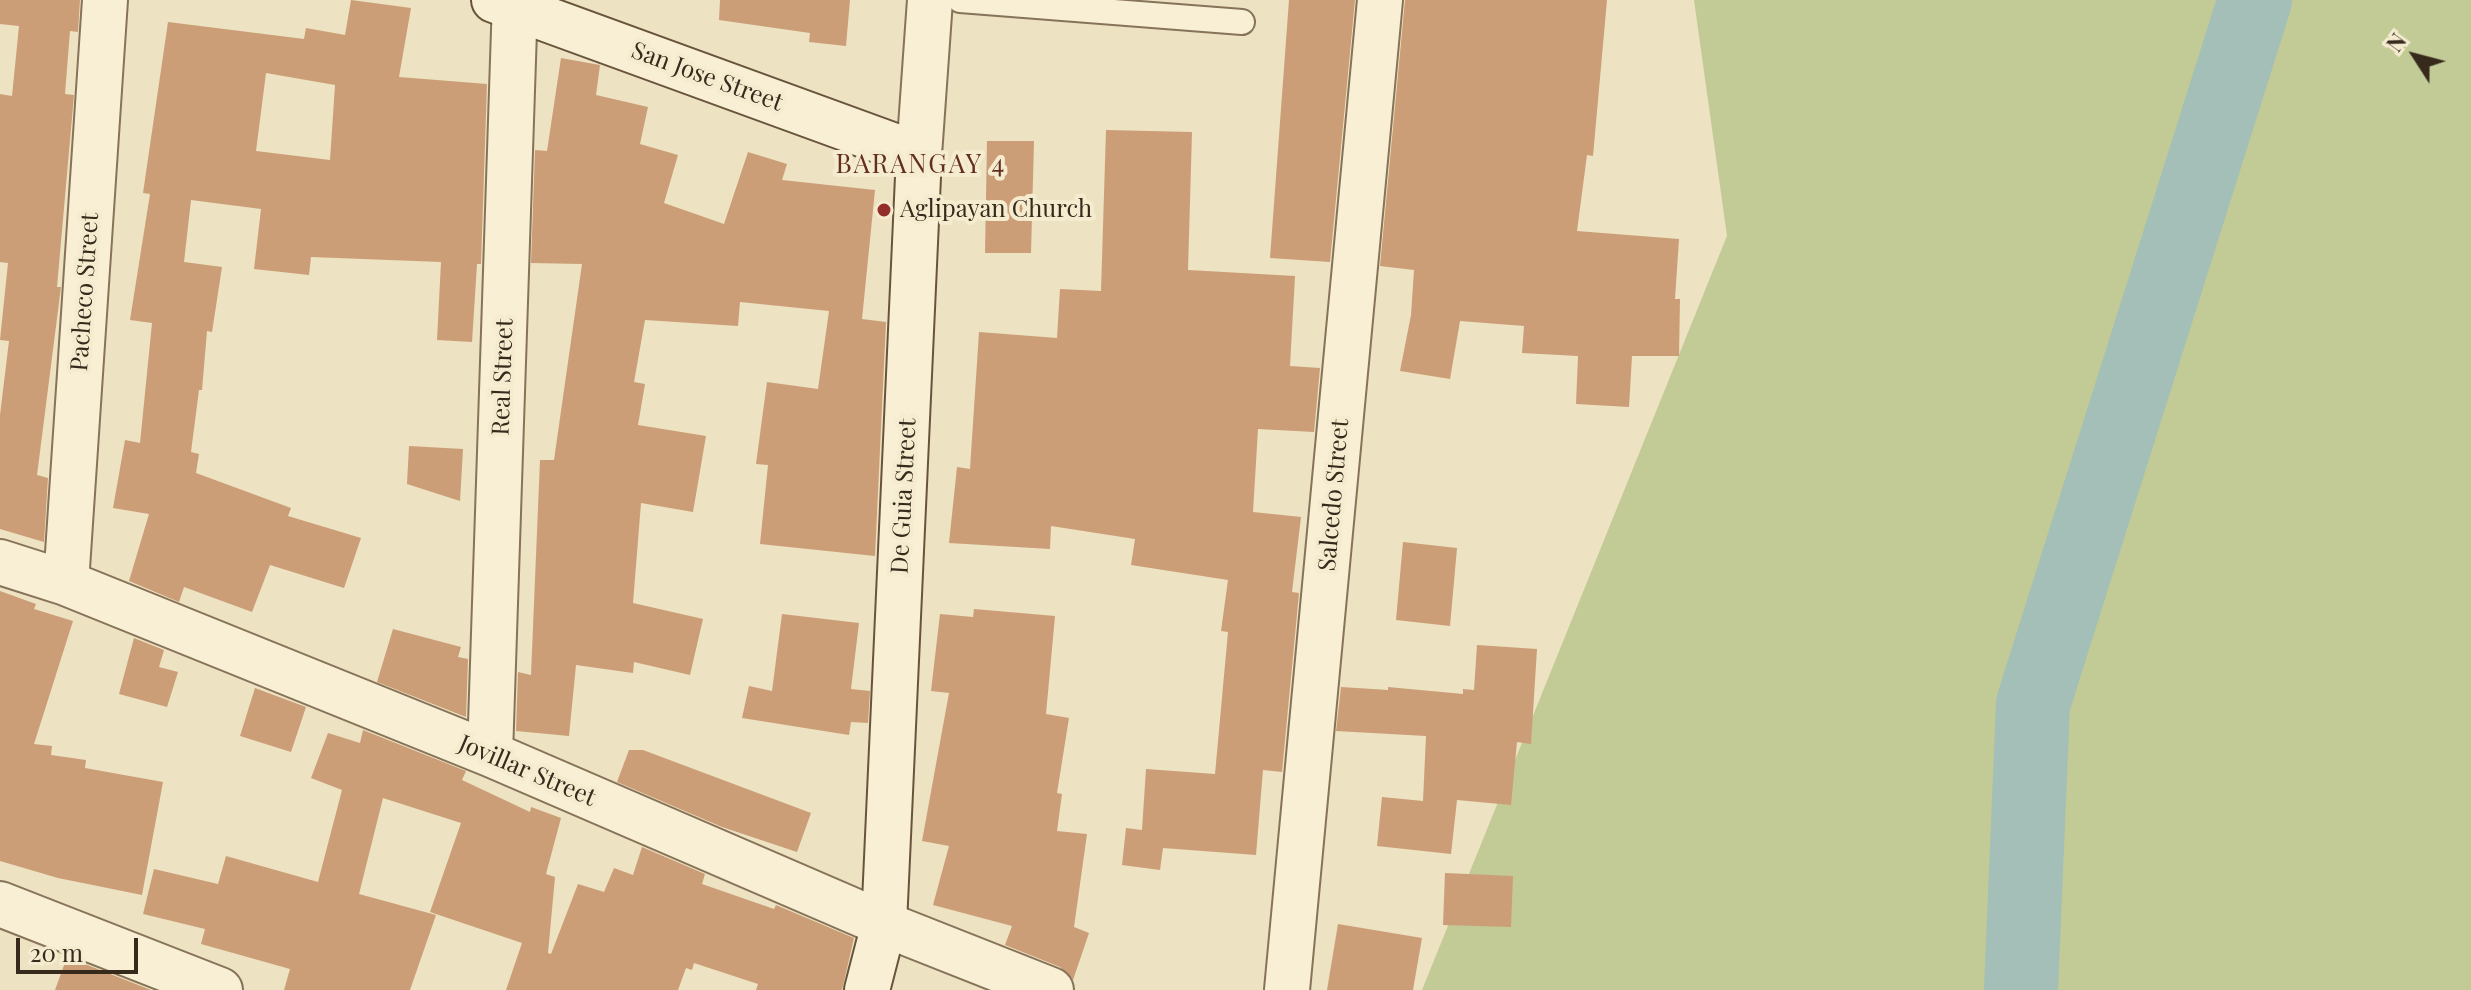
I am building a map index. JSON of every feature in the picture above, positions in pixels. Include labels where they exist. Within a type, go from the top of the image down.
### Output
[{"type":"street","name":"Pacheco Street","points":[[66,583],[105,0]]},
{"type":"street","name":"De Guia Street","points":[[867,990],[884,924],[919,155],[930,0]]},
{"type":"street","name":"Salcedo Street","points":[[1287,990],[1380,0]]},
{"type":"street","name":"San Jose Street","points":[[508,2],[919,155]]},
{"type":"street","name":"Real Street","points":[[490,754],[508,2]]},
{"type":"street","name":"Jovillar Street","points":[[0,562],[66,583],[490,754],[884,924],[1051,990]]},
{"type":"street","points":[[1,909],[220,990]]},
{"type":"lane","points":[[960,0],[1242,22]]},
{"type":"green space","points":[[1694,0],[2471,0],[2471,990],[1422,990],[1727,236]]},
{"type":"building","points":[[0,0],[80,0],[78,32],[70,31],[65,94],[74,95],[57,287],[61,287],[37,475],[48,478],[44,542],[0,529],[0,415],[9,341],[0,340],[8,263],[0,262],[0,94],[12,96],[19,26],[0,24]]},
{"type":"building","points":[[351,0],[411,8],[399,77],[487,84],[481,264],[477,264],[472,342],[437,340],[441,262],[311,257],[309,275],[254,269],[261,209],[191,200],[184,262],[222,267],[212,332],[207,331],[202,390],[199,390],[191,452],[199,454],[196,473],[291,508],[288,516],[361,538],[344,588],[270,565],[252,612],[184,587],[179,602],[129,581],[149,514],[113,508],[125,440],[140,443],[152,323],[130,320],[150,194],[143,193],[168,22],[304,39],[306,28],[345,35]],"holes":[[[266,73],[335,85],[330,160],[256,151]]]},
{"type":"building","points":[[720,0],[850,0],[846,46],[809,42],[810,33],[719,20]]},
{"type":"building","points":[[1289,0],[1355,0],[1330,262],[1270,258]]},
{"type":"building","points":[[1405,0],[1607,0],[1593,156],[1587,155],[1577,231],[1679,239],[1675,299],[1680,299],[1679,356],[1632,356],[1629,407],[1576,404],[1578,356],[1522,353],[1524,326],[1460,321],[1450,379],[1400,371],[1411,315],[1414,270],[1380,266]]},
{"type":"building","points":[[561,58],[600,65],[596,95],[648,107],[640,144],[678,155],[664,203],[724,224],[748,152],[787,164],[782,180],[875,190],[862,319],[886,322],[875,556],[760,544],[768,465],[756,464],[767,382],[818,389],[829,311],[740,302],[738,326],[645,320],[634,382],[645,384],[638,425],[706,436],[693,512],[641,503],[633,603],[703,619],[690,675],[634,662],[633,673],[576,665],[569,736],[516,731],[518,672],[531,675],[540,460],[554,460],[582,264],[531,263],[535,150],[547,151]]},
{"type":"building","points":[[1106,130],[1192,132],[1188,270],[1295,276],[1290,366],[1320,368],[1314,432],[1258,429],[1253,512],[1301,517],[1292,592],[1299,593],[1282,772],[1263,770],[1256,855],[1163,848],[1160,870],[1122,865],[1126,828],[1142,830],[1146,769],[1215,774],[1228,632],[1221,631],[1228,580],[1131,565],[1135,539],[1051,526],[1050,549],[949,543],[957,467],[970,469],[979,332],[1057,338],[1060,289],[1101,291]]},
{"type":"building","points":[[987,141],[1034,141],[1031,253],[985,253]]},
{"type":"building","points":[[409,446],[463,449],[460,501],[407,484]]},
{"type":"building","points":[[1403,542],[1457,548],[1450,626],[1396,620]]},
{"type":"building","points":[[0,591],[36,604],[34,609],[73,621],[34,744],[52,746],[51,755],[86,760],[85,768],[163,782],[142,895],[58,878],[0,861]]},
{"type":"building","points":[[974,609],[1055,616],[1046,714],[1069,718],[1057,793],[1062,794],[1057,831],[1087,834],[1074,927],[1089,933],[1073,980],[1060,967],[1005,945],[1012,926],[933,905],[949,846],[922,841],[949,693],[931,691],[940,614],[973,617]]},
{"type":"building","points":[[782,614],[859,623],[851,689],[870,691],[868,723],[851,722],[849,735],[742,718],[749,686],[772,691]]},
{"type":"building","points":[[393,629],[461,647],[458,657],[468,659],[466,717],[377,682]]},
{"type":"building","points":[[134,638],[164,650],[159,667],[178,672],[167,707],[119,694]]},
{"type":"building","points":[[1477,645],[1537,649],[1531,744],[1517,742],[1511,805],[1457,800],[1451,854],[1377,846],[1382,797],[1423,801],[1426,736],[1336,731],[1341,687],[1388,690],[1388,687],[1463,694],[1463,689],[1474,690]]},
{"type":"building","points":[[255,688],[306,707],[291,752],[240,736]]},
{"type":"building","points":[[363,730],[466,771],[462,780],[530,812],[531,807],[561,818],[546,874],[555,877],[548,953],[551,954],[578,884],[604,892],[614,868],[633,875],[642,847],[705,874],[702,884],[774,909],[776,905],[854,938],[842,990],[756,990],[758,984],[694,963],[692,970],[686,968],[678,990],[506,990],[522,943],[430,912],[461,823],[383,798],[359,894],[436,915],[410,990],[284,990],[290,969],[201,944],[205,929],[143,914],[154,869],[218,884],[226,856],[318,882],[342,790],[311,778],[328,733],[360,743]]},
{"type":"building","points":[[629,750],[643,750],[811,813],[797,852],[722,827],[617,782]]},
{"type":"building","points":[[1445,873],[1513,876],[1511,927],[1443,925]]},
{"type":"building","points":[[1338,924],[1422,938],[1413,990],[1327,990]]},
{"type":"building","points":[[67,957],[151,990],[55,990]]},
{"type":"waterway","points":[[2021,990],[2033,704],[2255,0]]},
{"type":"place","name":"Aglipayan Church","points":[[884,210]]},
{"type":"district","name":"BARANGAY 4","points":[[921,165]]}]
